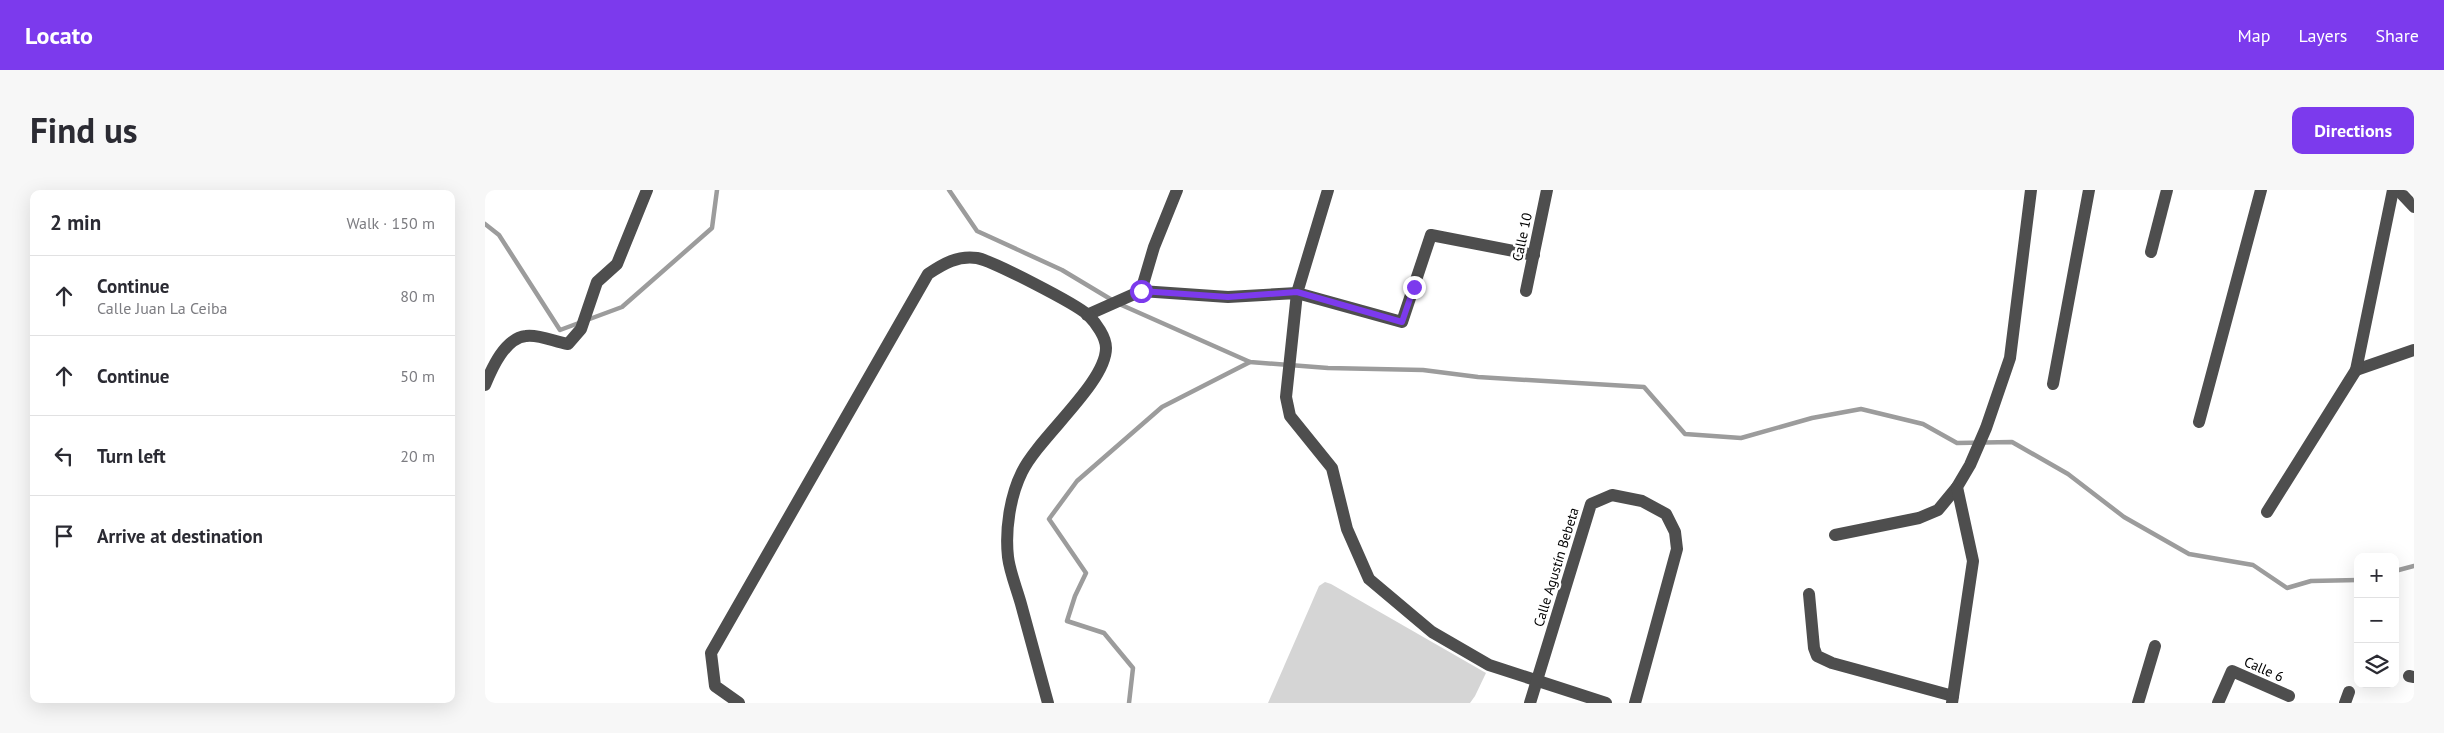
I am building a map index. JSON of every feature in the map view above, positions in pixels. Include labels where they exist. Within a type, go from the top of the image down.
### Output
[{"type":"street","points":[[485,385],[505,349],[517,339],[533,336],[568,344],[576,337],[581,329],[597,282],[617,264],[647,190]]},
{"type":"street","points":[[1136,292],[1177,190]]},
{"type":"street","points":[[1328,190],[1297,292],[1291,333],[1286,397],[1290,416],[1332,468],[1347,529],[1369,579],[1432,632],[1489,665],[1606,703]]},
{"type":"street","name":"Calle 10","points":[[1526,291],[1547,190]]},
{"type":"street","points":[[1835,535],[1919,518],[1938,510],[1957,487],[1970,465],[1986,428],[2010,358],[2031,190]]},
{"type":"street","points":[[2053,384],[2089,190]]},
{"type":"street","points":[[2151,252],[2167,190]]},
{"type":"street","points":[[2199,422],[2261,190]]},
{"type":"street","points":[[2267,512],[2356,370],[2393,190]]},
{"type":"street","points":[[2398,190],[2414,206]]},
{"type":"street","points":[[1087,315],[1136,292],[1228,297],[1297,292],[1402,322],[1431,235],[1534,255]]},
{"type":"street","points":[[739,703],[715,686],[711,653],[929,274],[944,262],[977,258],[1015,274],[1087,315],[1101,332],[1106,347],[1102,366],[1093,381],[1032,455],[1022,472],[1013,494],[1008,530],[1008,557],[1048,703]]},
{"type":"street","points":[[2356,370],[2414,350]]},
{"type":"street","points":[[1809,594],[1814,648],[1817,656],[1832,664],[1952,700],[1973,561],[1957,487]]},
{"type":"street","name":"Calle Agustín Bebeta","points":[[1530,703],[1591,504],[1611,496],[1642,501],[1666,514],[1675,532],[1677,549],[1635,703]]},
{"type":"street","points":[[2138,703],[2155,646]]},
{"type":"street","name":"Calle 6","points":[[2218,703],[2232,671],[2289,696]]},
{"type":"shaded area","points":[[1325,582],[1486,673],[1470,703],[1268,703],[1319,586]]},
{"type":"waterway","points":[[485,224],[499,235],[560,330],[622,307],[712,228],[717,190]]},
{"type":"waterway","points":[[949,190],[977,231],[1062,270],[1117,303],[1250,362],[1328,368],[1423,370],[1478,377],[1644,387],[1685,434],[1741,438],[1812,418],[1861,409],[1923,424],[1957,443],[2012,442],[2068,474],[2124,517],[2189,554],[2253,565],[2287,588],[2311,581],[2354,580]]},
{"type":"waterway","points":[[1129,703],[1133,668],[1104,633],[1067,621],[1075,596],[1086,573],[1049,519],[1077,481],[1162,407],[1250,362]]},
{"type":"waterway","points":[[2399,570],[2414,566]]},
{"type":"route","points":[[1141,291],[1228,297],[1265,296],[1297,292],[1402,322],[1414,287]]}]
